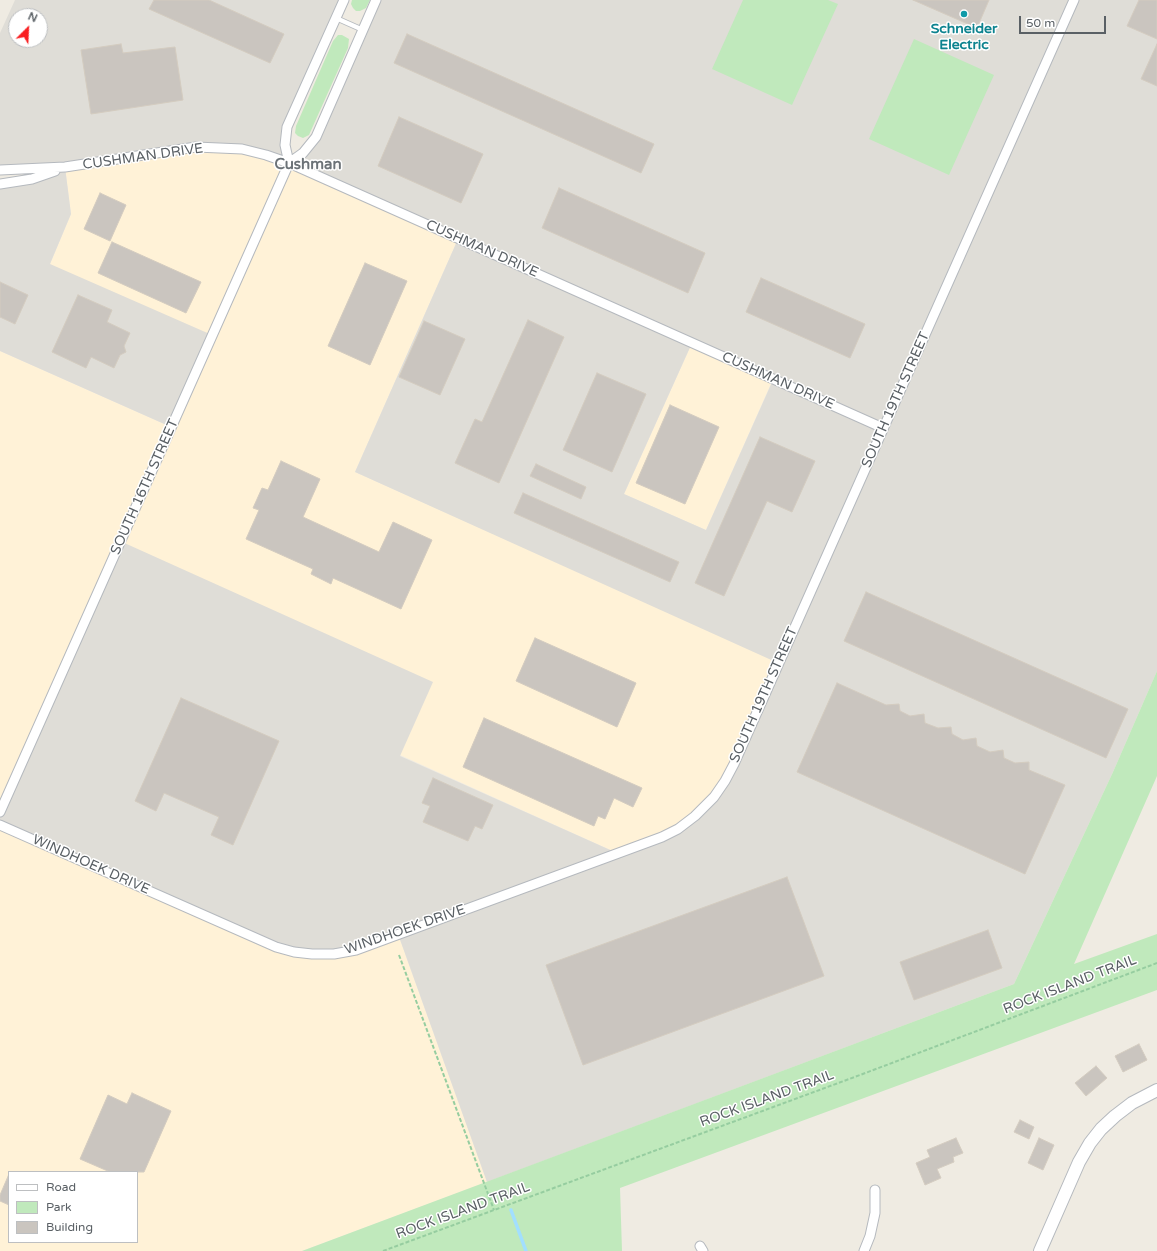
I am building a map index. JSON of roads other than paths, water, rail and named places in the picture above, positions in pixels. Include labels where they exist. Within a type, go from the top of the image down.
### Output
[{"type":"street","points":[[289,163],[285,145],[287,127],[344,0]]},
{"type":"street","name":"SOUTH 16TH STREET","points":[[0,812],[289,163],[303,153],[316,137],[376,0]]},
{"type":"street","name":"SOUTH 19TH STREET","points":[[714,797],[734,764],[1074,0]]},
{"type":"street","name":"CUSHMAN DRIVE","points":[[0,170],[65,167],[196,147],[242,149],[266,155],[289,163],[883,428]]},
{"type":"street","name":"CUSHMAN DRIVE","points":[[0,184],[32,179],[65,167]]},
{"type":"street","name":"WINDHOEK DRIVE","points":[[0,825],[276,947],[294,952],[334,954],[356,950],[662,837],[678,829],[696,816],[714,797]]},
{"type":"street","points":[[1040,1251],[1079,1162],[1090,1143],[1114,1116],[1132,1103],[1157,1090]]},
{"type":"street","points":[[864,1251],[870,1236],[875,1214],[875,1190]]},
{"type":"lane","points":[[336,18],[363,30]]},
{"type":"waterway","points":[[511,1210],[526,1251]]},
{"type":"place","name":"Schneider Electric","points":[[964,14]]},
{"type":"district","name":"Cushman","points":[[308,165]]}]
